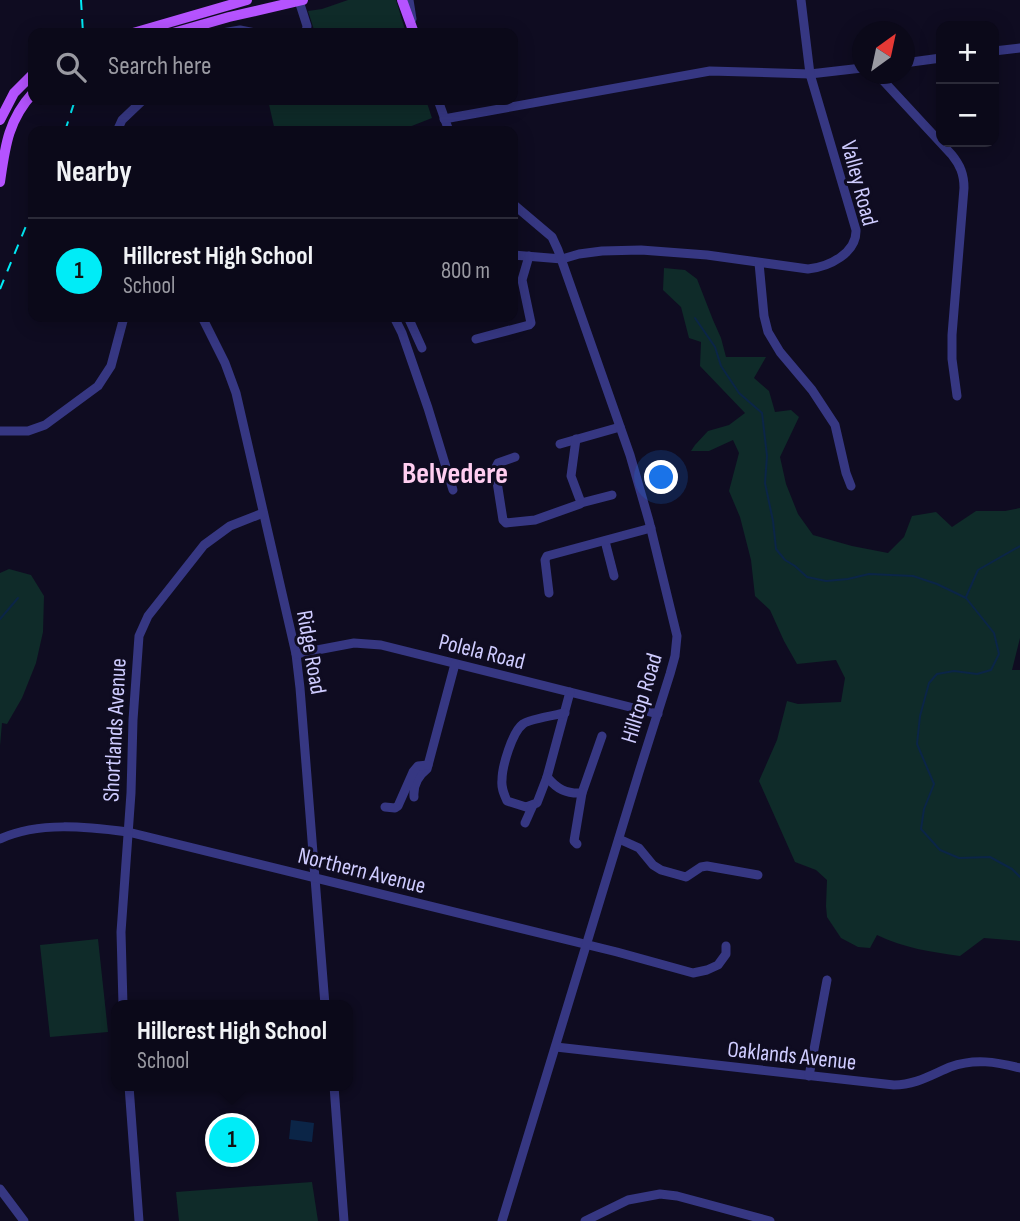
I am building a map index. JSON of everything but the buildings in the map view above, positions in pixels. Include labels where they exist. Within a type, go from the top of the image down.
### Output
[{"type":"main road","points":[[150,28],[247,0]]},
{"type":"main road","points":[[190,28],[301,0]]},
{"type":"main road","points":[[402,0],[412,28]]},
{"type":"main road","points":[[0,118],[15,93],[28,79]]},
{"type":"main road","points":[[0,182],[11,125],[28,99]]},
{"type":"street","points":[[301,0],[307,28]]},
{"type":"street","points":[[410,0],[413,28]]},
{"type":"street","name":"Valley Road","points":[[518,255],[562,259],[593,252],[622,250],[680,253],[815,268],[844,254],[856,239],[855,222],[810,74],[800,0]]},
{"type":"street","points":[[999,50],[1020,48]]},
{"type":"street","points":[[915,62],[936,59]]},
{"type":"street","points":[[444,119],[704,72],[810,74],[852,69]]},
{"type":"street","points":[[886,84],[958,162],[963,174],[951,359],[957,396]]},
{"type":"street","points":[[119,126],[138,105]]},
{"type":"street","points":[[440,105],[447,126]]},
{"type":"street","name":"Hilltop Road","points":[[502,1221],[675,656],[677,636],[651,528],[620,427],[562,259],[552,237],[518,208]]},
{"type":"street","points":[[476,339],[531,323],[522,280],[529,256]]},
{"type":"street","points":[[759,262],[768,332],[835,425],[851,486]]},
{"type":"street","points":[[0,431],[28,431],[45,425],[98,386],[111,366],[123,322]]},
{"type":"street","name":"Ridge Road","points":[[204,322],[233,385],[296,654],[325,1000]]},
{"type":"street","points":[[396,322],[428,408],[453,490]]},
{"type":"street","points":[[410,322],[422,348]]},
{"type":"street","points":[[560,443],[620,427]]},
{"type":"street","points":[[576,439],[571,476],[580,503]]},
{"type":"street","points":[[515,457],[498,463],[495,469],[503,520],[506,523],[535,520],[580,503],[612,495]]},
{"type":"street","name":"Shortlands Avenue","points":[[123,1000],[121,932],[139,636],[148,617],[204,545],[230,526],[263,513]]},
{"type":"street","points":[[550,593],[545,560],[547,556],[651,528]]},
{"type":"street","points":[[605,541],[614,576]]},
{"type":"street","name":"Polela Road","points":[[296,654],[363,643],[381,645],[657,714]]},
{"type":"street","points":[[414,797],[413,789],[417,780],[429,765],[455,664]]},
{"type":"street","points":[[565,713],[526,722],[520,726],[509,750],[501,783],[507,801],[526,807],[537,803],[547,777],[565,713],[570,692]]},
{"type":"street","points":[[577,844],[574,841],[582,793],[602,736]]},
{"type":"street","points":[[385,807],[398,806],[413,772],[418,766],[429,765]]},
{"type":"street","points":[[547,777],[563,792],[582,793]]},
{"type":"street","points":[[525,823],[533,805]]},
{"type":"street","name":"Northern Avenue","points":[[0,839],[30,830],[73,826],[128,832],[693,972],[718,965],[726,954],[726,946]]},
{"type":"street","points":[[619,839],[639,848],[653,865],[661,870],[683,876],[707,866],[758,875]]},
{"type":"street","points":[[809,1076],[827,979]]},
{"type":"street","name":"Oaklands Avenue","points":[[555,1047],[902,1085],[951,1067],[974,1062],[988,1061],[1020,1068]]},
{"type":"street","points":[[129,1091],[139,1221]]},
{"type":"street","points":[[334,1091],[344,1221]]},
{"type":"street","points":[[0,1189],[24,1221]]},
{"type":"street","points":[[585,1221],[628,1200],[660,1194],[677,1196],[770,1221]]},
{"type":"green space","points":[[348,0],[396,0],[404,28],[313,28],[308,11]]},
{"type":"green space","points":[[269,105],[428,105],[432,118],[412,126],[274,126]]},
{"type":"green space","points":[[664,268],[685,270],[697,279],[726,357],[766,357],[754,378],[769,391],[775,412],[791,410],[799,417],[780,457],[786,484],[798,514],[813,535],[888,553],[904,537],[912,516],[936,512],[952,527],[976,511],[1020,508],[1020,638],[1012,670],[1020,670],[1020,941],[984,938],[960,956],[907,946],[877,935],[870,948],[858,947],[841,938],[827,917],[827,880],[816,870],[795,862],[759,781],[777,740],[787,701],[798,704],[841,702],[845,678],[836,660],[797,664],[770,610],[755,596],[751,560],[740,517],[729,491],[739,453],[733,440],[709,451],[691,451],[708,431],[729,425],[745,413],[700,366],[701,342],[689,338],[681,307],[663,290]]},
{"type":"green space","points":[[9,569],[31,575],[44,596],[43,632],[36,663],[22,698],[7,724],[2,723],[0,746],[0,573]]},
{"type":"green space","points":[[98,939],[108,1032],[50,1037],[40,945]]},
{"type":"green space","points":[[312,1182],[318,1221],[179,1221],[176,1192]]},
{"type":"water","points":[[291,1120],[314,1123],[312,1142],[289,1139]]},
{"type":"waterway","points":[[695,318],[715,347],[721,366],[739,393],[762,413],[767,456],[765,483],[776,549],[785,560],[807,577],[826,581],[869,574],[913,576],[937,584],[966,598],[994,633],[999,654],[991,670],[977,674],[954,671],[937,674],[929,683],[920,716],[917,744],[934,784],[924,809],[921,829],[940,850],[959,858],[990,857],[1012,869],[1020,877]]},
{"type":"waterway","points":[[966,597],[978,570],[1020,546]]},
{"type":"waterway","points":[[0,619],[18,598]]},
{"type":"railway","points":[[81,0],[83,28]]},
{"type":"railway","points":[[67,126],[73,105]]},
{"type":"railway","points":[[0,289],[28,221]]},
{"type":"place","name":"Hillcrest High School","points":[[232,1140]]},
{"type":"district","name":"Belvedere","points":[[455,473]]}]
